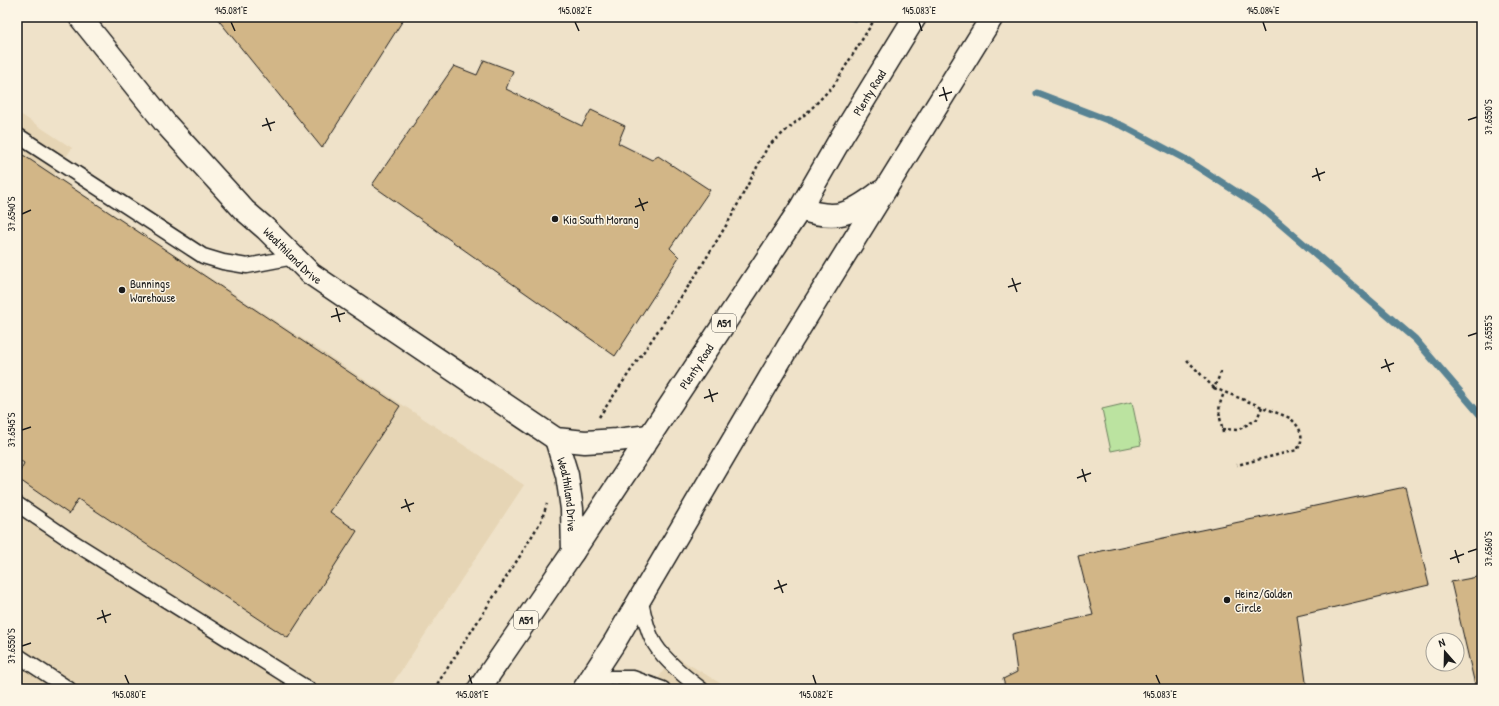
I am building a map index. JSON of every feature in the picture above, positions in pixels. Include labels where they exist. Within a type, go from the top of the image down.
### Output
[{"type":"main road","name":"Wealthiland Drive","points":[[80,17],[166,124],[244,210],[266,229],[311,274],[556,439],[585,442],[649,436]]},
{"type":"main road","name":"Plenty Road","points":[[479,689],[573,552],[800,209],[915,17]]},
{"type":"main road","points":[[585,688],[614,643],[792,340],[992,17]]},
{"type":"main road","points":[[800,209],[824,216],[844,213],[859,207],[888,185]]},
{"type":"main road","name":"Wealthiland Drive","points":[[556,439],[567,475],[572,509],[573,552]]},
{"type":"lane","points":[[17,135],[203,256],[223,262],[247,266],[294,257]]},
{"type":"lane","points":[[19,510],[73,542],[308,689]]},
{"type":"lane","points":[[640,598],[652,639],[657,648],[681,674],[702,689]]},
{"type":"lane","points":[[17,655],[69,689]]},
{"type":"lane","points":[[585,688],[610,678],[633,678],[663,689]]},
{"type":"path","points":[[596,421],[696,275],[730,219],[768,146],[810,110],[834,85],[876,17]]},
{"type":"path","points":[[1187,360],[1214,388],[1290,418],[1298,426],[1302,441],[1297,450],[1237,465]]},
{"type":"path","points":[[1214,388],[1222,370]]},
{"type":"path","points":[[1224,393],[1219,403],[1218,410],[1223,431],[1238,430],[1257,419],[1262,407]]},
{"type":"path","points":[[434,689],[541,521],[548,498]]},
{"type":"shaded area","points":[[17,112],[72,148],[54,175],[524,485],[389,689],[17,689]]},
{"type":"shaded area","points":[[673,655],[730,689],[652,689]]},
{"type":"green space","points":[[1132,402],[1141,445],[1111,451],[1102,409]]},
{"type":"building","points":[[216,17],[405,17],[322,148]]},
{"type":"building","name":"Kia South Morang","points":[[484,60],[513,71],[506,89],[582,126],[591,110],[625,126],[618,143],[652,160],[658,156],[710,190],[670,248],[679,257],[615,356],[372,185],[454,66],[477,75]]},
{"type":"building","name":"Bunnings Warehouse","points":[[17,151],[400,406],[330,512],[357,531],[288,638],[78,499],[69,514],[17,478],[24,463],[17,458]]},
{"type":"building","name":"Heinz/Golden Circle","points":[[1405,487],[1429,585],[1297,616],[1307,689],[1006,689],[1003,679],[1017,672],[1012,634],[1093,615],[1078,556]]},
{"type":"building","points":[[1482,576],[1482,689],[1476,689],[1465,642],[1465,632],[1463,632],[1451,582]]},
{"type":"waterway","points":[[850,17],[855,18]]},
{"type":"waterway","points":[[1037,93],[1123,126],[1187,160],[1263,209],[1415,339],[1482,417]]},
{"type":"place","name":"Kia South Morang","points":[[555,219]]},
{"type":"place","name":"Bunnings Warehouse","points":[[122,290]]},
{"type":"place","name":"Heinz/Golden Circle","points":[[1227,600]]}]
